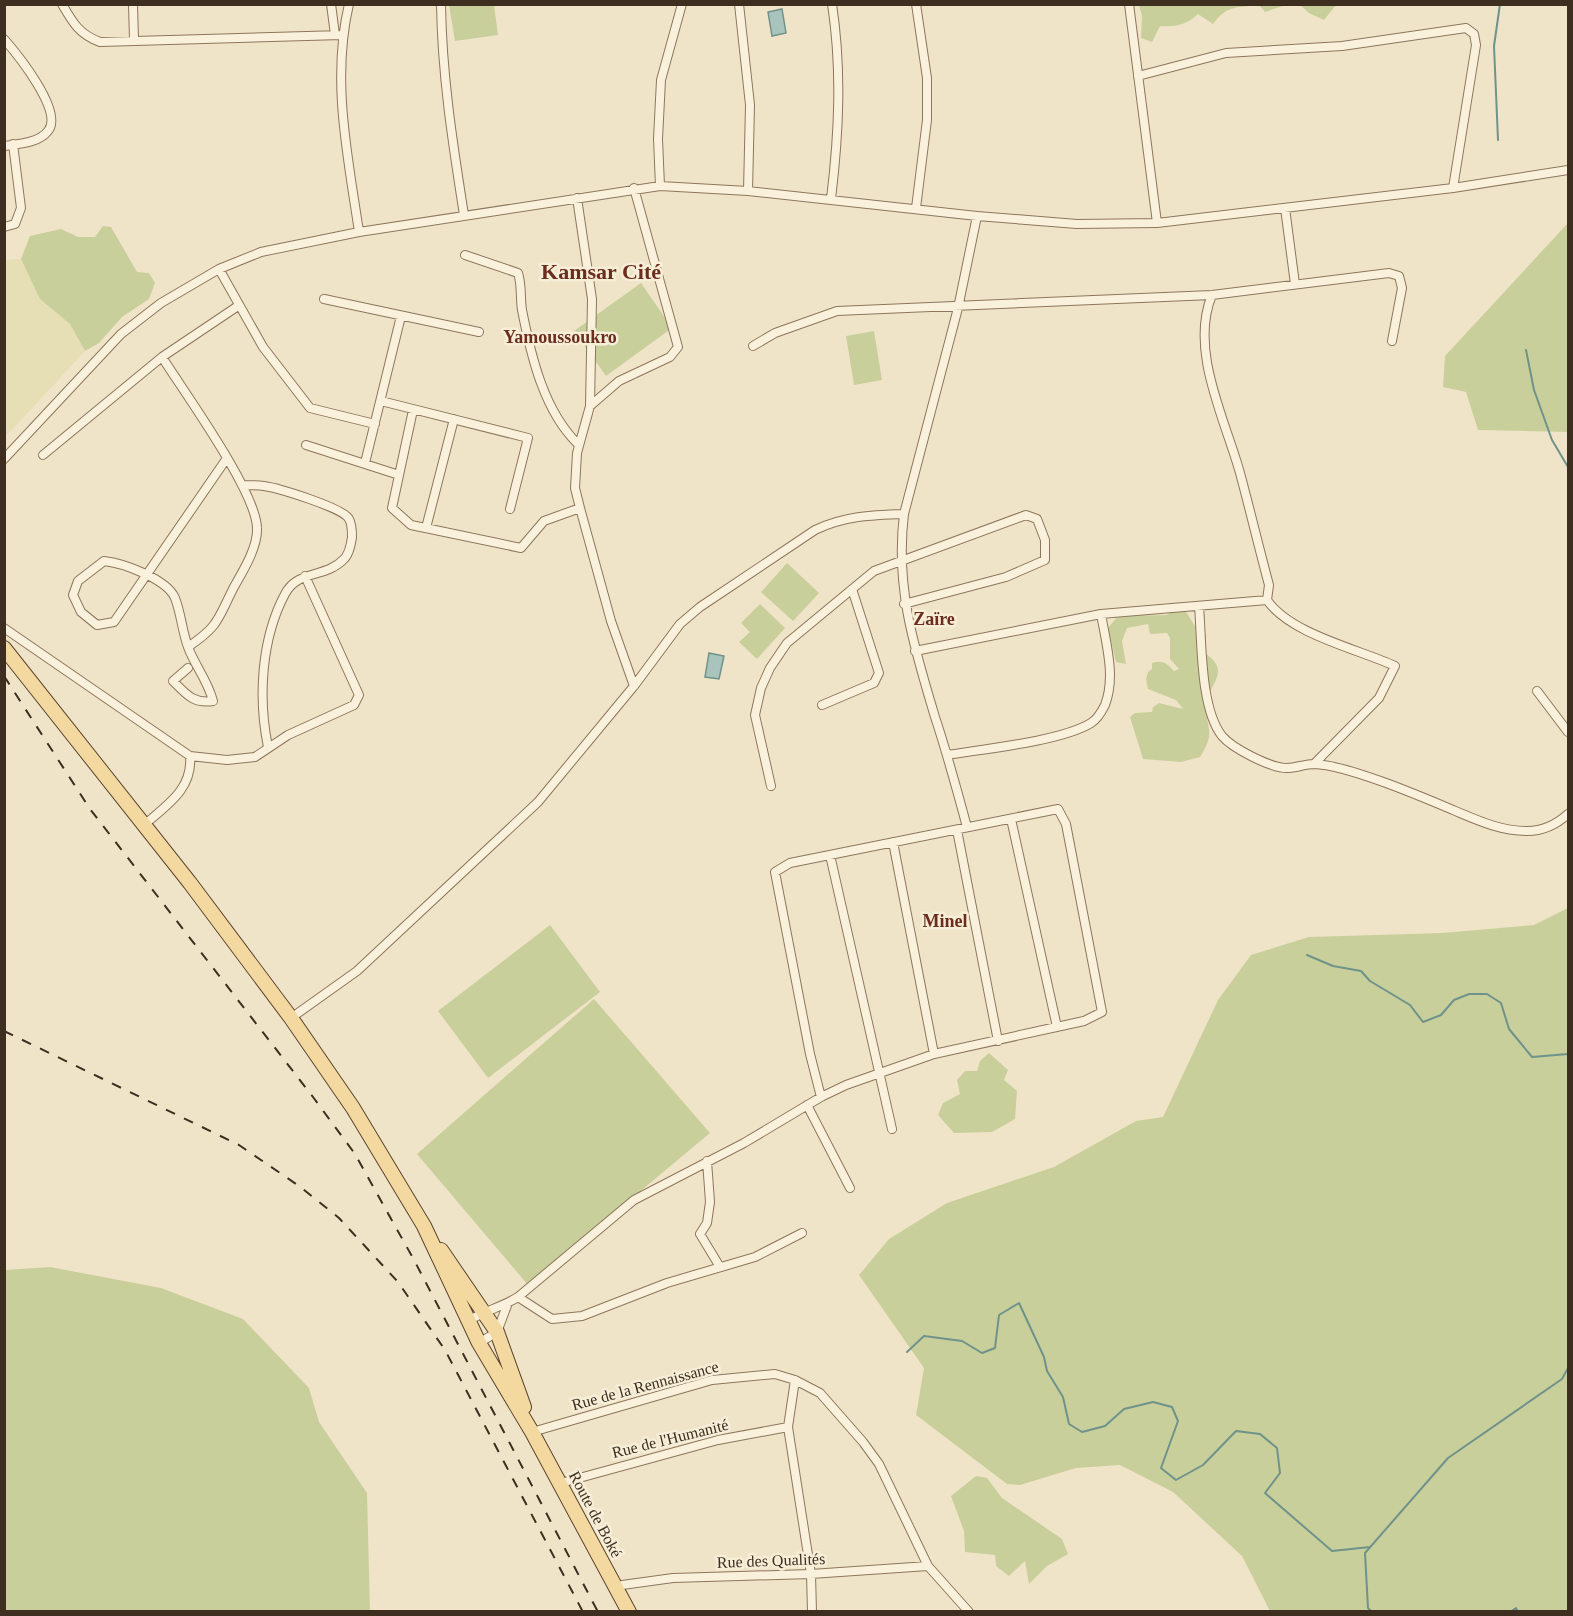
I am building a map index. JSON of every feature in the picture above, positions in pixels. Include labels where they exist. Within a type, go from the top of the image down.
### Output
[{"type":"main road","points":[[6,653],[144,825],[291,1018],[353,1108],[424,1226],[497,1332],[532,1432]]},
{"type":"main road","points":[[424,1226],[479,1343],[532,1432]]},
{"type":"main road","name":"Route de Boké","points":[[532,1432],[629,1611]]},
{"type":"street","points":[[62,4],[75,27],[86,37],[100,42],[338,35]]},
{"type":"street","points":[[133,4],[134,40]]},
{"type":"street","points":[[331,4],[338,35],[341,109],[359,232]]},
{"type":"street","points":[[338,35],[349,4]]},
{"type":"street","points":[[441,4],[442,46],[449,117],[464,215]]},
{"type":"street","points":[[660,186],[658,139],[661,80],[682,4]]},
{"type":"street","points":[[739,4],[750,105],[748,191]]},
{"type":"street","points":[[831,199],[840,104],[837,36],[832,4]]},
{"type":"street","points":[[916,4],[927,78],[927,110],[916,208]]},
{"type":"street","points":[[1129,4],[1157,223]]},
{"type":"street","points":[[1138,76],[1226,53],[1342,46],[1466,28],[1474,34],[1476,45],[1453,188]]},
{"type":"street","points":[[4,39],[30,73],[46,100],[52,120],[49,130],[42,136],[9,145],[21,208],[15,224],[4,227]]},
{"type":"street","points":[[4,459],[121,334],[161,303],[219,269],[261,252],[359,232],[634,188],[660,186],[748,191],[977,216],[1077,224],[1157,223],[1453,188],[1569,170]]},
{"type":"street","points":[[590,406],[619,381],[670,357],[678,347],[634,188]]},
{"type":"street","points":[[577,198],[592,299],[590,406],[579,445],[575,488],[611,621],[634,686]]},
{"type":"street","points":[[1285,208],[1295,284]]},
{"type":"street","points":[[967,827],[915,651],[904,604],[900,561],[904,514],[958,308],[977,216]]},
{"type":"street","points":[[465,255],[519,273],[523,313],[538,375],[564,431],[579,445]]},
{"type":"street","points":[[219,269],[238,306],[274,364],[310,408],[375,424]]},
{"type":"street","points":[[753,346],[775,333],[837,311],[958,308],[1212,295],[1389,273],[1399,276],[1402,288],[1392,341]]},
{"type":"street","points":[[1212,295],[1206,310],[1204,330],[1209,369],[1269,585],[1267,600],[1276,614],[1302,628],[1395,666],[1379,698],[1314,764]]},
{"type":"street","points":[[324,299],[479,332]]},
{"type":"street","points":[[43,455],[162,357],[238,306]]},
{"type":"street","points":[[365,463],[401,316]]},
{"type":"street","points":[[162,357],[227,458],[242,485],[255,518],[256,537],[243,573],[219,620],[210,632],[188,646]]},
{"type":"street","points":[[381,401],[528,438],[510,509]]},
{"type":"street","points":[[413,410],[392,508],[411,525],[521,548],[544,521],[580,508]]},
{"type":"street","points":[[426,528],[454,419]]},
{"type":"street","points":[[306,445],[399,475]]},
{"type":"street","points":[[188,669],[173,681],[193,701],[201,703],[213,701],[209,685],[188,646],[174,596],[147,574],[124,563],[104,561],[78,581],[73,596],[81,612],[97,625],[114,622],[147,574],[227,458]]},
{"type":"street","points":[[242,485],[266,486],[337,509],[350,519],[351,541],[345,558],[326,572],[305,576],[291,583],[285,593],[266,645],[264,724],[268,747]]},
{"type":"street","points":[[291,1018],[357,971],[538,802],[687,618],[815,530],[853,516],[904,514]]},
{"type":"street","points":[[771,786],[755,715],[761,688],[770,668],[788,643],[874,571],[1026,515],[1037,519],[1045,540],[1045,560],[1006,577],[904,604]]},
{"type":"street","points":[[4,628],[190,756],[236,759],[255,757],[268,747],[349,708],[354,705],[359,695],[305,576]]},
{"type":"street","points":[[822,705],[874,683],[879,673],[852,590]]},
{"type":"street","points":[[915,651],[1101,614],[1267,600]]},
{"type":"street","points":[[1199,606],[1211,713],[1213,722],[1224,738],[1274,765],[1285,768],[1314,764],[1361,775],[1434,802],[1489,826],[1527,831],[1550,827],[1569,814]]},
{"type":"street","points":[[947,755],[1067,733],[1093,723],[1104,706],[1108,688],[1109,664],[1101,614]]},
{"type":"street","points":[[1537,691],[1569,732]]},
{"type":"street","points":[[144,825],[181,793],[190,777],[190,756]]},
{"type":"street","points":[[468,1321],[484,1310],[508,1303],[518,1297],[634,1200],[821,1096],[934,1054],[1084,1021],[1102,1012],[1066,824],[1058,809],[790,863],[775,872],[808,1042],[821,1096]]},
{"type":"street","points":[[1011,819],[1057,1027]]},
{"type":"street","points":[[957,830],[998,1041]]},
{"type":"street","points":[[893,842],[934,1054]]},
{"type":"street","points":[[830,855],[892,1129]]},
{"type":"street","points":[[807,1105],[850,1188]]},
{"type":"street","points":[[707,1161],[711,1184],[710,1202],[707,1223],[700,1234],[720,1267]]},
{"type":"street","points":[[518,1297],[552,1319],[582,1316],[667,1283],[755,1257],[802,1233]]},
{"type":"street","points":[[479,1343],[497,1332],[508,1303]]},
{"type":"street","name":"Rue de la Rennaissance","points":[[532,1432],[712,1380],[776,1374],[795,1380],[820,1393],[863,1442],[879,1464],[928,1566],[969,1611]]},
{"type":"street","points":[[795,1380],[788,1427],[811,1574],[812,1611]]},
{"type":"street","name":"Rue de l'Humanité","points":[[561,1483],[718,1440],[788,1427]]},
{"type":"street","name":"Rue des Qualités","points":[[615,1586],[673,1578],[811,1574],[928,1566]]},
{"type":"shaded area","points":[[21,259],[40,299],[70,324],[85,351],[5,437],[5,260]]},
{"type":"green space","points":[[449,5],[494,5],[498,35],[455,41]]},
{"type":"green space","points":[[1139,5],[1259,5],[1228,10],[1213,24],[1198,14],[1180,25],[1160,26],[1152,42],[1141,38],[1142,16]]},
{"type":"green space","points":[[1259,5],[1286,5],[1265,12]]},
{"type":"green space","points":[[1300,5],[1336,5],[1324,20],[1309,13]]},
{"type":"green space","points":[[1568,223],[1568,432],[1478,430],[1466,392],[1443,387],[1445,356]]},
{"type":"green space","points":[[103,226],[111,227],[137,272],[149,273],[155,283],[149,299],[122,317],[99,343],[85,351],[70,324],[40,299],[21,259],[30,236],[61,229],[78,237],[95,237]]},
{"type":"green space","points":[[641,283],[672,328],[606,376],[574,331]]},
{"type":"green space","points":[[874,331],[882,380],[854,385],[846,336]]},
{"type":"green space","points":[[787,563],[819,593],[793,621],[761,592]]},
{"type":"green space","points":[[760,604],[785,628],[757,659],[739,642],[750,632],[741,623]]},
{"type":"green space","points":[[1176,610],[1185,610],[1198,631],[1204,631],[1206,654],[1214,660],[1217,667],[1217,678],[1207,703],[1208,741],[1200,757],[1181,762],[1143,759],[1130,717],[1135,713],[1152,712],[1153,707],[1159,703],[1183,709],[1176,700],[1148,689],[1146,679],[1148,672],[1152,669],[1152,663],[1156,662],[1164,663],[1174,671],[1179,669],[1170,659],[1170,638],[1167,633],[1150,634],[1148,624],[1127,628],[1122,641],[1126,664],[1116,662],[1108,628],[1118,616],[1166,615]]},
{"type":"green space","points":[[1568,908],[1568,1611],[1270,1611],[1242,1556],[1173,1492],[1120,1465],[1076,1468],[1020,1485],[1007,1484],[916,1415],[924,1368],[859,1275],[889,1239],[947,1203],[1054,1167],[1136,1121],[1163,1117],[1218,1000],[1251,955],[1309,937],[1442,933],[1534,925]]},
{"type":"green space","points":[[550,925],[600,992],[488,1078],[438,1011]]},
{"type":"green space","points":[[594,999],[710,1133],[528,1285],[417,1154]]},
{"type":"green space","points":[[989,1053],[1008,1070],[1004,1080],[1017,1091],[1015,1119],[992,1132],[954,1133],[938,1115],[943,1103],[960,1094],[957,1080],[965,1071],[977,1071],[980,1061]]},
{"type":"green space","points":[[50,1267],[161,1288],[243,1319],[309,1388],[319,1422],[367,1493],[370,1611],[5,1611],[5,1270]]},
{"type":"green space","points":[[976,1476],[987,1478],[1002,1498],[1062,1539],[1068,1554],[1047,1566],[1029,1584],[1025,1561],[1009,1576],[996,1566],[995,1555],[965,1552],[964,1531],[951,1496]]},
{"type":"water","points":[[782,9],[786,33],[772,36],[768,12]]},
{"type":"water","points":[[709,653],[724,656],[719,679],[705,677]]},
{"type":"waterway","points":[[1498,140],[1494,46],[1500,4]]},
{"type":"waterway","points":[[1526,350],[1534,390],[1552,440],[1568,467]]},
{"type":"waterway","points":[[1307,955],[1333,966],[1361,971],[1370,981],[1410,1005],[1423,1022],[1441,1015],[1454,1000],[1469,994],[1487,994],[1501,1003],[1509,1029],[1532,1057],[1568,1054]]},
{"type":"waterway","points":[[907,1352],[924,1336],[962,1341],[982,1353],[995,1348],[999,1315],[1019,1303],[1044,1357],[1047,1371],[1063,1397],[1069,1424],[1082,1432],[1105,1426],[1124,1409],[1153,1402],[1172,1407],[1178,1421],[1161,1468],[1176,1480],[1203,1465],[1236,1431],[1260,1434],[1277,1448],[1280,1473],[1265,1493],[1332,1551],[1370,1547]]},
{"type":"waterway","points":[[1372,1612],[1368,1608],[1365,1553],[1448,1458],[1562,1379],[1568,1368]]},
{"type":"waterway","points":[[1510,1612],[1516,1608],[1518,1612]]},
{"type":"railway","points":[[4,676],[90,809],[355,1154],[414,1260],[598,1612]]},
{"type":"railway","points":[[4,1031],[239,1145],[299,1186],[339,1218],[398,1282],[445,1350],[583,1612]]},
{"type":"district","name":"Kamsar Cité","points":[[601,271]]},
{"type":"district","name":"Yamoussoukro","points":[[560,337]]},
{"type":"district","name":"Zaïre","points":[[934,619]]},
{"type":"district","name":"Minel","points":[[945,921]]}]
